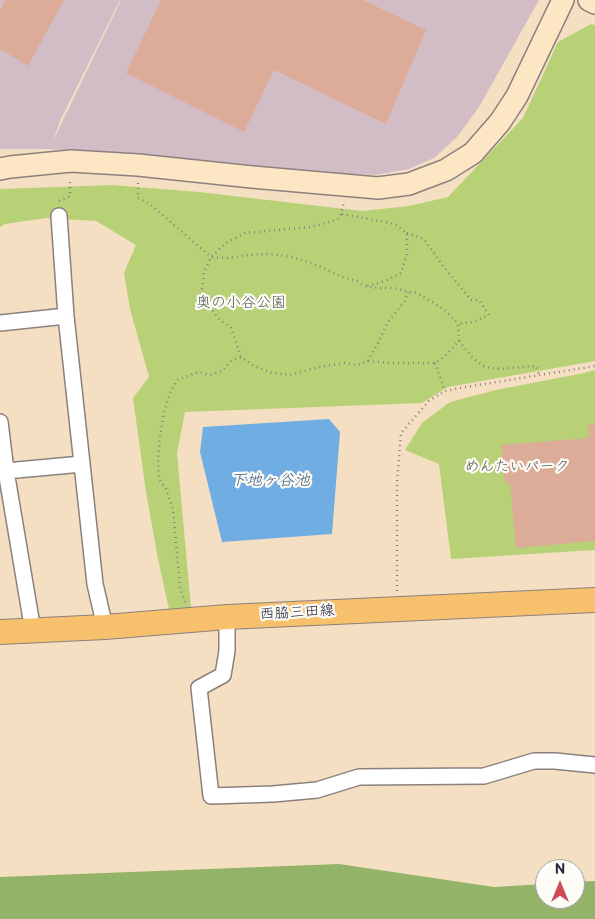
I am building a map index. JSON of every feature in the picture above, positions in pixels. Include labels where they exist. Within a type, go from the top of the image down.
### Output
[{"type":"main road","name":"西脇三田線","points":[[0,632],[105,627],[227,616],[595,600]]},
{"type":"street","points":[[0,169],[71,161],[138,165],[348,186],[378,188],[409,184],[446,170],[473,152],[500,122],[517,96],[563,0]]},
{"type":"street","points":[[589,0],[595,3]]},
{"type":"street","points":[[57,210],[66,316],[95,584],[105,627]]},
{"type":"street","points":[[0,323],[66,316]]},
{"type":"street","points":[[0,422],[6,471],[33,631]]},
{"type":"street","points":[[6,471],[82,464]]},
{"type":"street","points":[[227,616],[227,650],[223,674],[199,688],[211,796],[273,794],[317,790],[360,777],[484,776],[534,760],[555,760],[595,765]]},
{"type":"path","points":[[57,210],[70,196],[71,161]]},
{"type":"path","points":[[138,165],[138,198],[150,205],[211,257],[228,258],[270,254],[293,257],[321,266],[365,286],[394,288],[417,293],[446,311],[458,324],[459,341],[472,357],[483,366],[496,369],[536,366],[540,375]]},
{"type":"path","points":[[348,186],[341,214],[337,220],[311,227],[245,233],[226,242],[211,257],[204,272],[202,289],[207,303],[218,318],[231,328],[241,357],[254,366],[272,373],[290,375],[320,367],[344,363],[358,365],[368,361],[435,363],[444,357],[459,341]]},
{"type":"path","points":[[341,214],[395,224],[407,233],[424,239],[464,292],[471,300],[479,300],[489,315],[473,322],[458,324]]},
{"type":"path","points":[[365,286],[385,281],[401,273],[407,254],[407,233]]},
{"type":"path","points":[[368,361],[388,322],[405,301],[408,292]]},
{"type":"path","points":[[185,620],[185,600],[180,587],[173,509],[166,489],[160,479],[158,458],[164,412],[170,394],[178,380],[199,372],[210,375],[222,371],[231,361],[241,357]]},
{"type":"path","points":[[435,363],[445,392]]},
{"type":"path","points":[[398,609],[397,482],[401,433],[429,401],[445,392],[595,366]]},
{"type":"shaded area","points":[[0,0],[120,0],[60,121],[53,141],[121,0],[539,0],[479,107],[457,137],[434,158],[409,169],[375,175],[291,171],[50,149],[0,149]]},
{"type":"green space","name":"奥の小谷公園","points":[[591,24],[595,25],[595,361],[448,387],[422,403],[185,412],[177,453],[191,608],[169,609],[146,492],[133,398],[149,377],[130,309],[124,273],[136,245],[96,221],[46,218],[5,224],[0,227],[0,189],[112,185],[199,192],[362,211],[409,206],[448,197],[523,118],[558,42]]},
{"type":"green space","name":"めんたいパーク","points":[[595,370],[595,550],[451,559],[439,464],[405,450],[422,423],[450,402],[496,390]]},
{"type":"green space","points":[[339,864],[494,887],[535,885],[535,909],[585,909],[585,882],[595,881],[595,919],[0,919],[0,877]]},
{"type":"water","name":"下地ヶ谷池","points":[[329,419],[340,432],[332,534],[222,542],[200,452],[203,427]]},
{"type":"building","points":[[5,0],[64,0],[28,66],[0,49],[0,10]]},
{"type":"building","points":[[161,0],[363,0],[426,30],[386,124],[274,70],[244,132],[126,73]]},
{"type":"building","name":"めんたいパーク","points":[[588,425],[595,425],[595,541],[516,548],[510,483],[505,484],[501,445],[589,438]]}]
